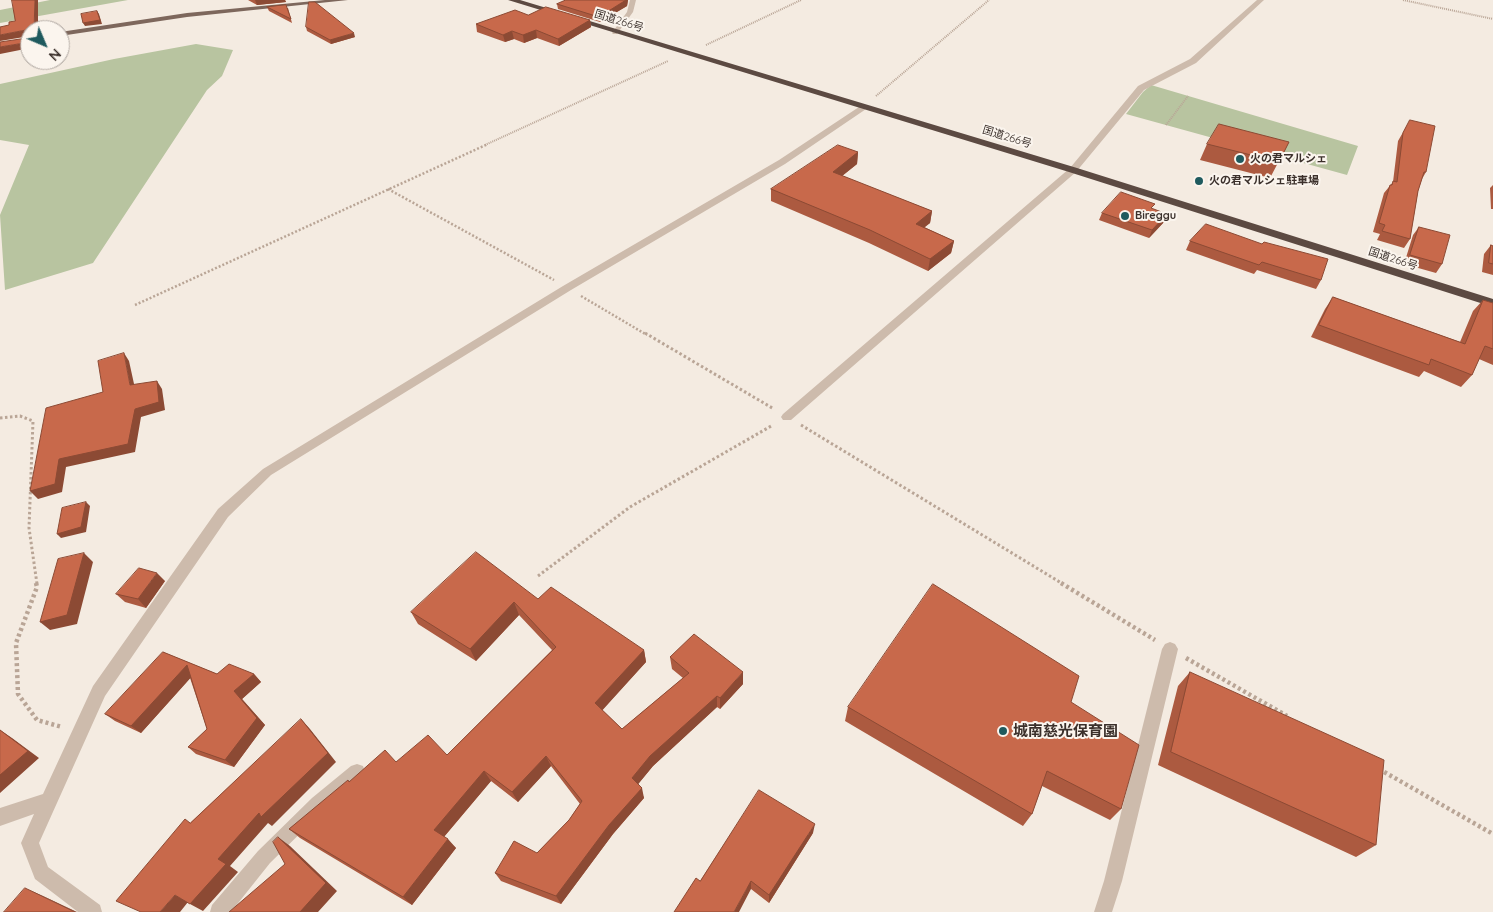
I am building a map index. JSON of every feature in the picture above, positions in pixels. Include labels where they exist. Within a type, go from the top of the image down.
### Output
[{"type":"highway","name":"国道266号","points":[[512,0],[615,33],[1073,170],[1493,303]]},
{"type":"main road","points":[[70,33],[196,14],[345,0]]},
{"type":"street","points":[[615,33],[630,12],[633,0]]},
{"type":"street","points":[[787,417],[1073,170],[1141,88],[1193,61],[1261,0]]},
{"type":"street","points":[[93,912],[41,873],[30,843],[99,691],[218,521],[267,472],[567,288],[782,162],[865,107]]},
{"type":"street","points":[[1103,912],[1114,882],[1170,649]]},
{"type":"street","points":[[219,912],[264,857],[318,804],[357,772]]},
{"type":"street","points":[[0,817],[48,801]]},
{"type":"path","points":[[135,305],[801,0]]},
{"type":"path","points":[[865,107],[877,94],[989,0]]},
{"type":"path","points":[[1403,0],[1493,19]]},
{"type":"path","points":[[1166,125],[1188,96]]},
{"type":"path","points":[[388,189],[567,288],[787,417],[1170,649],[1289,717]]},
{"type":"path","points":[[0,418],[20,416],[33,421],[30,528],[37,587],[16,643],[18,694],[37,720],[80,732]]},
{"type":"path","points":[[538,576],[630,507],[787,417]]},
{"type":"path","points":[[1374,766],[1493,834]]},
{"type":"green space","points":[[50,0],[128,0],[0,23],[0,10]]},
{"type":"green space","points":[[196,44],[233,50],[222,76],[207,90],[93,263],[5,290],[0,215],[29,145],[0,140],[0,84],[114,59]]},
{"type":"green space","points":[[1151,85],[1358,146],[1347,175],[1126,114]]},
{"type":"building","points":[[12,0],[35,0],[34,20],[20,20],[20,31],[0,35],[0,27],[15,21]]},
{"type":"building","points":[[566,0],[626,0],[599,17],[557,4]]},
{"type":"building","points":[[309,2],[315,2],[354,33],[330,40],[306,27]]},
{"type":"building","points":[[286,5],[291,19],[267,7]]},
{"type":"building","points":[[546,7],[590,20],[558,39],[536,30],[523,35],[512,31],[503,35],[476,24],[515,10],[528,15]]},
{"type":"building","points":[[97,11],[100,20],[83,23],[81,14]]},
{"type":"building","points":[[20,39],[20,44],[0,47],[0,42]]},
{"type":"building","points":[[1410,120],[1435,126],[1426,172],[1424,172],[1418,191],[1410,239],[1382,231],[1385,225],[1379,223],[1390,185],[1392,185],[1393,181],[1397,182],[1403,133]]},
{"type":"building","points":[[1219,124],[1289,142],[1279,162],[1207,144]]},
{"type":"building","points":[[838,145],[858,152],[833,172],[932,211],[916,224],[954,241],[930,259],[870,230],[771,189]]},
{"type":"building","points":[[1121,192],[1155,204],[1151,208],[1167,214],[1152,230],[1102,213]]},
{"type":"building","points":[[1206,224],[1262,244],[1264,242],[1328,259],[1321,280],[1262,262],[1259,265],[1190,241]]},
{"type":"building","points":[[1419,227],[1450,235],[1442,264],[1410,255]]},
{"type":"building","points":[[1491,245],[1493,246],[1493,264],[1489,263]]},
{"type":"building","points":[[1333,297],[1465,344],[1483,300],[1493,303],[1493,349],[1485,346],[1472,375],[1431,359],[1429,365],[1319,325]]},
{"type":"building","points":[[124,353],[130,385],[157,381],[159,402],[135,409],[128,444],[59,459],[55,484],[30,491],[46,408],[103,392],[98,361]]},
{"type":"building","points":[[86,502],[81,527],[57,534],[62,508]]},
{"type":"building","points":[[476,552],[538,599],[551,587],[644,650],[595,703],[622,729],[689,673],[670,657],[694,634],[743,672],[720,698],[717,696],[650,756],[632,778],[642,788],[609,825],[556,896],[495,873],[514,841],[537,853],[569,820],[582,801],[546,756],[512,792],[484,771],[434,830],[448,839],[403,897],[289,829],[348,780],[349,782],[385,750],[396,762],[428,735],[447,755],[556,647],[514,602],[470,649],[411,612]]},
{"type":"building","points":[[84,553],[67,615],[40,622],[58,559]]},
{"type":"building","points":[[139,568],[157,573],[138,599],[116,594]]},
{"type":"building","points":[[933,584],[1079,676],[1071,702],[1139,745],[1121,809],[1047,771],[1032,814],[848,707]]},
{"type":"building","points":[[163,652],[217,674],[229,664],[254,674],[234,691],[257,718],[225,760],[188,747],[207,729],[187,665],[131,726],[105,714]]},
{"type":"building","points":[[1190,672],[1384,760],[1376,845],[1171,752]]},
{"type":"building","points":[[301,719],[328,753],[261,817],[259,813],[218,859],[226,864],[190,904],[175,895],[160,912],[141,912],[116,901],[185,819],[190,823]]},
{"type":"building","points":[[0,730],[28,751],[0,775]]},
{"type":"building","points":[[759,790],[815,824],[769,895],[751,881],[734,912],[674,912],[696,878],[700,881]]},
{"type":"building","points":[[278,837],[326,883],[300,912],[229,912],[285,864],[273,842]]},
{"type":"building","points":[[25,888],[75,912],[4,912]]},
{"type":"place","name":"火の君マルシェ","points":[[1240,159]]},
{"type":"place","name":"火の君マルシェ駐車場","points":[[1199,181]]},
{"type":"place","name":"Bireggu","points":[[1125,216]]},
{"type":"place","name":"城南慈光保育園","points":[[1003,731]]}]
